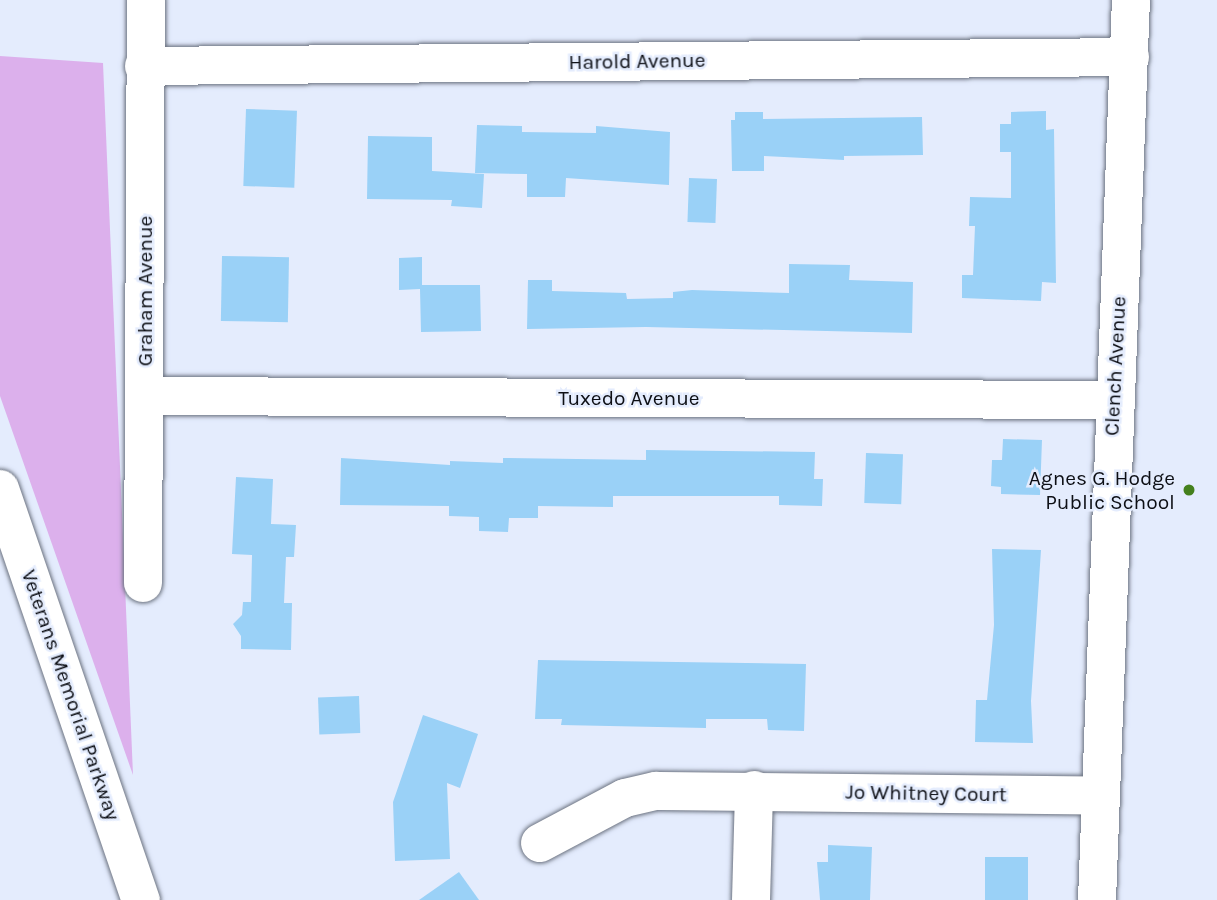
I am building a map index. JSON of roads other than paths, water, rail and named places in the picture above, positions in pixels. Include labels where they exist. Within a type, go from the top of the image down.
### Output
[{"type":"street","name":"Graham Avenue","points":[[143,583],[146,0]]},
{"type":"street","name":"Clench Avenue","points":[[1097,900],[1098,796],[1131,0]]},
{"type":"street","name":"Harold Avenue","points":[[144,66],[1130,57]]},
{"type":"street","name":"Tuxedo Avenue","points":[[145,396],[1113,400]]},
{"type":"street","name":"Veterans Memorial Parkway","points":[[0,489],[141,900]]},
{"type":"street","name":"Jo Whitney Court","points":[[540,843],[625,798],[656,792],[754,790],[1098,796]]},
{"type":"street","points":[[751,900],[754,790]]},
{"type":"place","name":"Agnes G. Hodge Public School","points":[[1189,490]]}]
